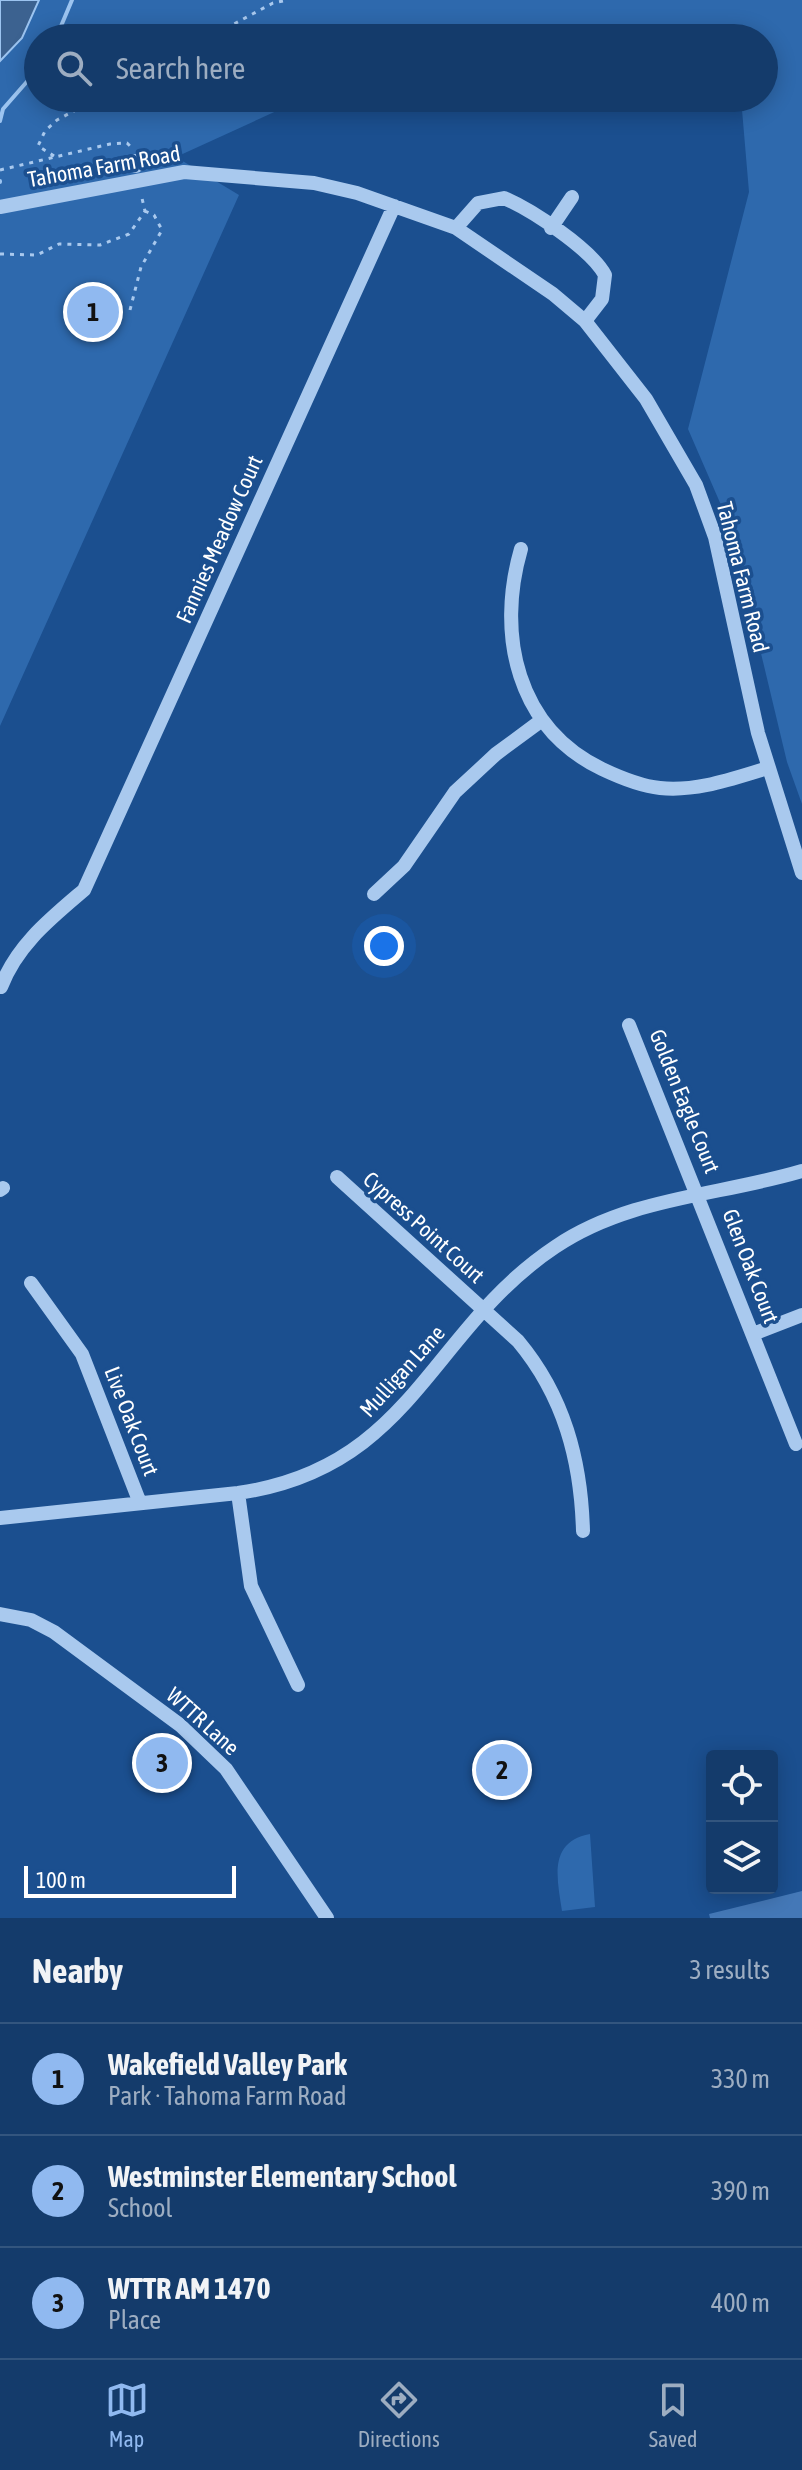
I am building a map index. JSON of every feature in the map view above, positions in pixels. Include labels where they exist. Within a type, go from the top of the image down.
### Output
[{"type":"street","name":"Tahoma Farm Road","points":[[0,207],[184,172],[314,183],[456,228],[499,255],[585,321],[646,399],[696,485],[715,537],[747,691],[768,768],[802,873]]},
{"type":"street","points":[[456,228],[478,203],[494,197],[513,202],[551,228],[592,258],[605,275],[602,299],[585,321]]},
{"type":"street","points":[[551,228],[572,197]]},
{"type":"street","name":"Fannies Meadow Court","points":[[1,987],[11,960],[40,928],[84,890],[394,206]]},
{"type":"street","points":[[521,549],[512,579],[511,646],[521,684],[542,720],[580,757],[639,784],[680,789],[768,768]]},
{"type":"street","points":[[374,894],[404,866],[455,792],[496,754],[542,720]]},
{"type":"street","name":"Golden Eagle Court","points":[[629,1025],[699,1194]]},
{"type":"street","name":"Mulligan Lane","points":[[0,1518],[274,1488],[355,1450],[410,1401],[481,1308],[533,1263],[583,1230],[635,1209],[802,1171]]},
{"type":"street","name":"Cypress Point Court","points":[[337,1177],[481,1308],[534,1361],[559,1404],[577,1464],[583,1531]]},
{"type":"street","name":"Glen Oak Court","points":[[699,1194],[796,1444]]},
{"type":"street","name":"Live Oak Court","points":[[31,1283],[82,1354],[140,1503]]},
{"type":"street","points":[[753,1334],[802,1315]]},
{"type":"street","points":[[238,1493],[251,1586],[298,1685]]},
{"type":"street","name":"WTTR Lane","points":[[0,1614],[31,1620],[54,1632],[201,1744],[253,1806],[327,1918]]},
{"type":"path","points":[[234,24],[273,3],[288,0]]},
{"type":"path","points":[[54,156],[38,146],[45,131],[76,112]]},
{"type":"path","points":[[0,170],[54,156],[127,143],[133,147],[136,163]]},
{"type":"path","points":[[0,254],[37,255],[59,244],[100,245],[129,234],[145,211],[141,194]]},
{"type":"path","points":[[130,310],[141,267],[162,230],[154,215],[145,211]]},
{"type":"shaded area","points":[[0,0],[802,0],[802,804],[787,762],[731,528],[688,429],[749,192],[742,112],[778,112],[778,24],[24,24],[24,112],[274,112],[176,157],[239,195],[0,726]]},
{"type":"shaded area","points":[[0,0],[39,0],[28,24],[24,24],[22,38],[0,61]]},
{"type":"shaded area","points":[[590,1834],[595,1907],[562,1911],[558,1886],[561,1853],[577,1838]]},
{"type":"building","points":[[163,1741],[182,1769],[161,1784],[141,1757]]},
{"type":"building","points":[[802,1891],[802,1918],[710,1918],[709,1914]]},
{"type":"waterway","points":[[62,24],[72,0]]},
{"type":"waterway","points":[[0,121],[3,109],[24,85]]},
{"type":"place","name":"Wakefield Valley Park","points":[[93,312]]},
{"type":"place","name":"WTTR AM 1470","points":[[162,1763]]},
{"type":"place","name":"Westminster Elementary School","points":[[502,1770]]}]
